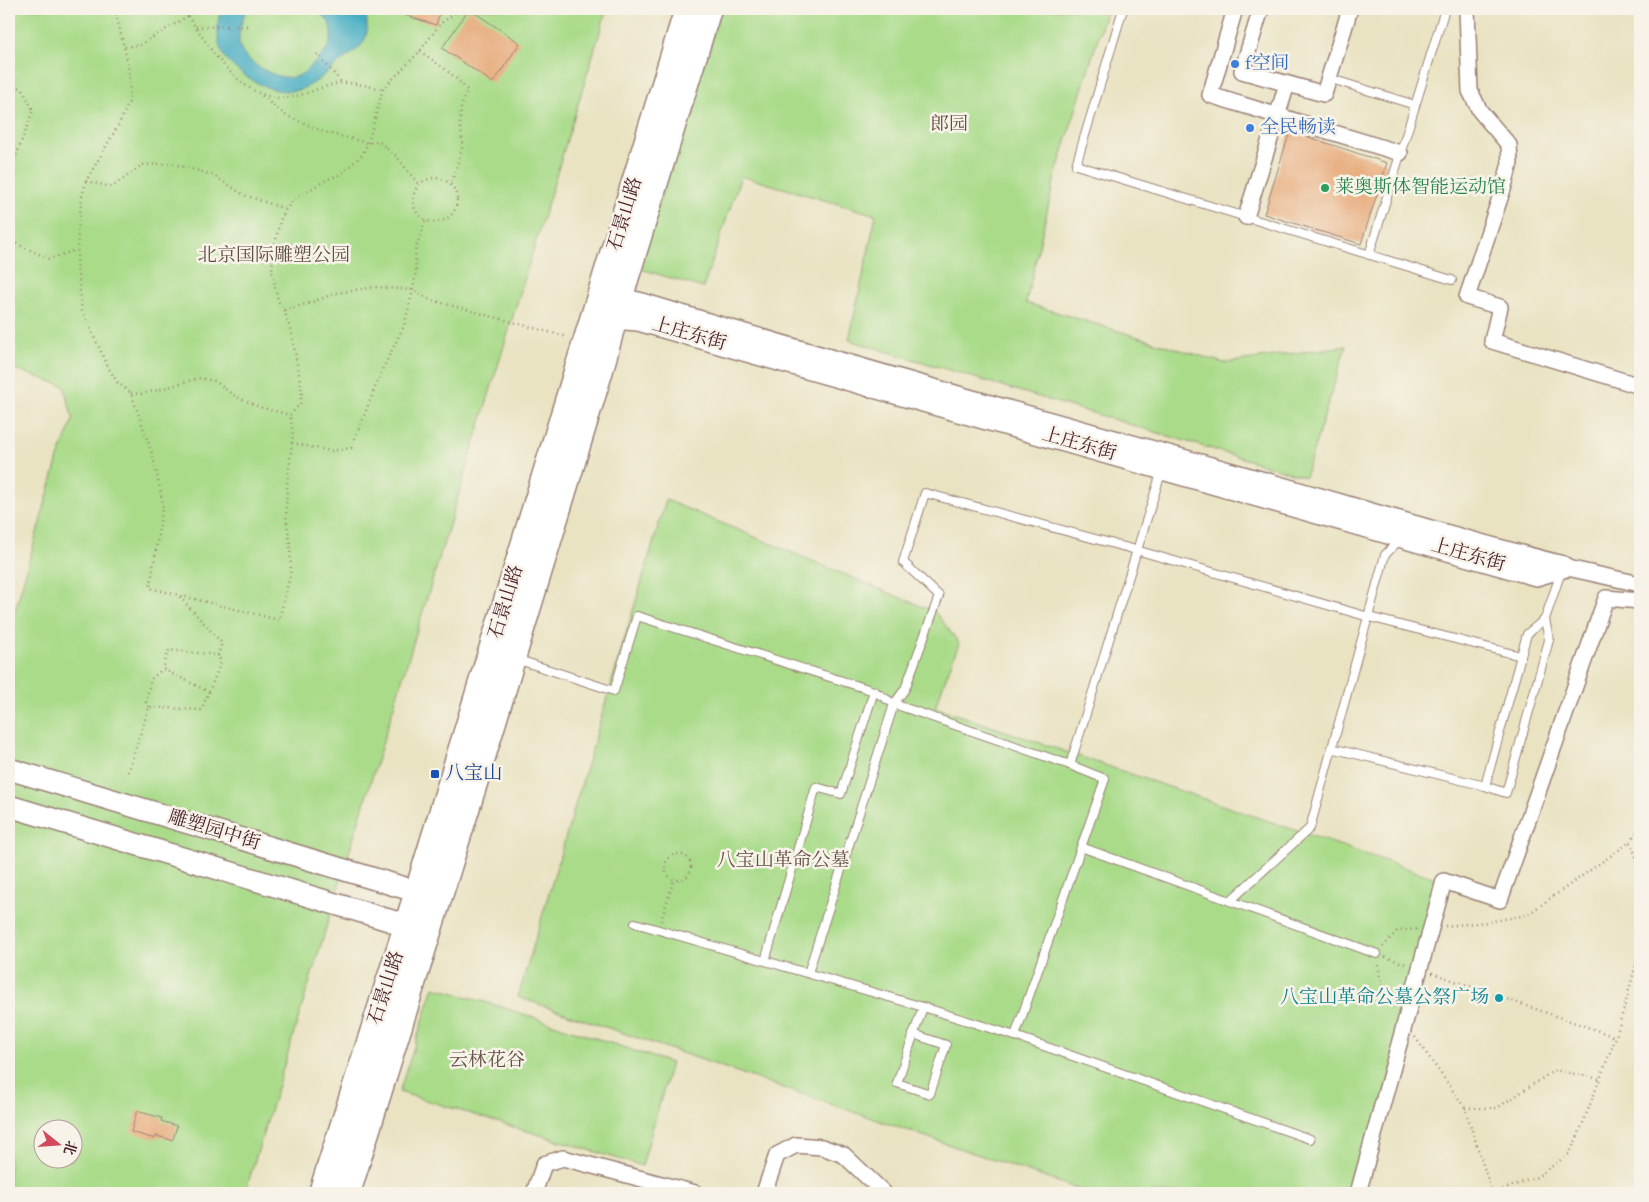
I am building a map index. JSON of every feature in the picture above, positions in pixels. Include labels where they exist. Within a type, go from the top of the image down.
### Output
[{"type":"highway","name":"石景山路","points":[[347,1193],[599,373],[607,306],[688,9]]},
{"type":"highway","name":"石景山路","points":[[322,1193],[418,892],[585,342],[607,306],[708,9]]},
{"type":"main road","name":"上庄东街","points":[[607,306],[638,320],[1164,462],[1372,513],[1466,542],[1562,567]]},
{"type":"main road","name":"上庄东街","points":[[1164,462],[1446,550],[1536,575],[1562,567]]},
{"type":"main road","name":"雕塑园中街","points":[[9,769],[418,892]]},
{"type":"main road","name":"雕塑园中街","points":[[9,806],[392,921],[406,928]]},
{"type":"street","points":[[1235,9],[1210,95],[1400,153]]},
{"type":"street","points":[[1261,9],[1242,71],[1324,94],[1350,9]]},
{"type":"street","points":[[1467,9],[1470,91],[1480,111],[1509,145],[1510,163],[1467,297],[1500,307],[1492,341],[1640,386]]},
{"type":"street","points":[[1246,217],[1288,84]]},
{"type":"street","name":"上庄东街","points":[[1562,567],[1640,584]]},
{"type":"street","points":[[1358,1193],[1444,881],[1500,900],[1606,598],[1640,601]]},
{"type":"street","points":[[764,1193],[777,1154],[796,1145],[822,1147],[844,1155],[884,1193]]},
{"type":"street","points":[[534,1193],[544,1164],[563,1158],[695,1193]]},
{"type":"lane","points":[[1123,9],[1076,165],[1452,280]]},
{"type":"lane","points":[[1369,255],[1445,9]]},
{"type":"lane","points":[[1328,78],[1415,105]]},
{"type":"lane","points":[[1070,765],[1164,462]]},
{"type":"lane","points":[[808,974],[894,704],[904,689],[939,596],[903,562],[925,493],[1136,550],[1369,617],[1520,656]]},
{"type":"lane","points":[[1230,901],[1310,828],[1385,555],[1402,536]]},
{"type":"lane","points":[[1331,748],[1485,786],[1506,793],[1549,640],[1545,619],[1562,567]]},
{"type":"lane","points":[[512,658],[614,692],[637,616],[874,691],[894,704],[1070,765],[1105,780],[1015,1036]]},
{"type":"lane","points":[[1485,786],[1527,634],[1545,619]]},
{"type":"lane","points":[[765,961],[816,787],[841,794],[874,691]]},
{"type":"lane","points":[[1081,848],[1377,954]]},
{"type":"lane","points":[[635,923],[923,1007],[1015,1036],[1310,1140]]},
{"type":"lane","points":[[913,1034],[946,1045],[930,1094],[897,1084],[913,1034],[923,1007]]},
{"type":"path","points":[[9,12],[15,9]]},
{"type":"path","points":[[115,9],[125,47],[130,81],[129,102],[119,124],[86,181],[82,196],[76,250],[82,310],[109,369],[118,383],[131,393],[141,394],[198,378],[215,381],[233,395],[258,407],[290,415]]},
{"type":"path","points":[[125,47],[140,44],[197,9]]},
{"type":"path","points":[[290,415],[300,404],[302,392],[292,335],[284,310],[278,301],[272,271],[273,253],[280,221],[294,199],[328,179],[340,175],[362,155],[368,143],[383,89],[420,51],[441,23],[461,9]]},
{"type":"path","points":[[188,16],[227,69],[285,115],[324,132],[368,143],[378,141],[387,147],[419,185]]},
{"type":"path","points":[[196,27],[248,26]]},
{"type":"path","points":[[420,51],[458,79],[467,90],[461,107],[460,124],[463,145],[451,185]]},
{"type":"path","points":[[318,56],[342,83]]},
{"type":"path","points":[[259,93],[270,98],[287,98],[342,83],[383,89]]},
{"type":"path","points":[[9,86],[22,88],[33,110],[15,159],[9,182]]},
{"type":"path","points":[[86,181],[112,187],[142,165],[171,163],[213,175],[244,195],[286,209]]},
{"type":"path","points":[[430,178],[437,178],[451,185],[457,198],[453,213],[441,221],[433,222],[426,220],[416,211],[414,204],[415,191],[419,185],[430,178]]},
{"type":"path","points":[[292,443],[332,451],[351,448],[383,368],[404,326],[413,290],[416,252],[426,220]]},
{"type":"path","points":[[9,232],[11,241],[50,258],[76,250]]},
{"type":"path","points":[[284,310],[336,293],[375,287],[413,290],[428,299],[585,342]]},
{"type":"path","points":[[131,393],[152,456],[163,503],[150,588],[279,620],[291,571],[286,516],[287,485],[293,432],[290,415]]},
{"type":"path","points":[[149,706],[201,710],[221,662],[218,655],[222,643],[179,595]]},
{"type":"path","points":[[128,772],[149,706],[146,702],[151,679],[163,670],[169,650],[218,655]]},
{"type":"path","points":[[163,670],[209,692]]},
{"type":"path","points":[[1640,828],[1630,842],[1527,915],[1488,922],[1397,931],[1377,954],[1381,983],[1405,1022],[1464,1108],[1492,1193],[1537,1177],[1569,1154],[1578,1136],[1616,1037],[1640,950]]},
{"type":"path","points":[[1630,842],[1640,866]]},
{"type":"path","points":[[675,855],[683,855],[691,864],[690,872],[684,878],[674,879],[666,871],[666,863],[668,859],[675,855]]},
{"type":"path","points":[[658,930],[674,879]]},
{"type":"path","points":[[1377,954],[1616,1037]]},
{"type":"path","points":[[1464,1108],[1497,1108],[1555,1070],[1600,1079]]},
{"type":"green space","name":"北京国际雕塑公园","points":[[9,9],[607,9],[245,1193],[9,1193],[9,632],[58,458],[73,419],[64,386],[9,367]]},
{"type":"green space","name":"郎园","points":[[723,9],[1107,9],[1055,177],[1026,303],[1224,363],[1346,346],[1305,477],[849,340],[876,215],[741,176],[703,288],[638,268],[720,11]]},
{"type":"green space","name":"八宝山革命公墓","points":[[666,500],[935,612],[959,643],[935,707],[1444,881],[1358,1193],[1090,1193],[518,997]]},
{"type":"green space","name":"云林花谷","points":[[434,987],[505,1008],[671,1063],[642,1166],[399,1092]]},
{"type":"water","points":[[221,9],[246,9],[239,34],[239,43],[242,50],[246,57],[261,69],[279,76],[297,76],[303,73],[321,56],[328,46],[331,34],[328,20],[314,9],[366,9],[367,32],[363,43],[357,49],[317,81],[302,89],[282,91],[262,85],[242,74],[223,55],[218,36],[218,22]]},
{"type":"building","points":[[392,9],[441,9],[436,25],[391,11]]},
{"type":"building","points":[[469,9],[520,43],[493,83],[442,48]]},
{"type":"building","name":"莱奥斯体智能运动馆","points":[[1290,131],[1387,163],[1361,244],[1264,214]]},
{"type":"building","points":[[137,1111],[162,1118],[161,1121],[177,1126],[173,1139],[156,1136],[155,1139],[131,1132]]},
{"type":"place","name":"f空间","points":[[1235,64]]},
{"type":"place","name":"全民畅读","points":[[1250,128]]},
{"type":"place","name":"莱奥斯体智能运动馆","points":[[1325,188]]},
{"type":"place","name":"八宝山","points":[[435,774]]},
{"type":"place","name":"八宝山革命公墓公祭广场","points":[[1499,998]]}]
